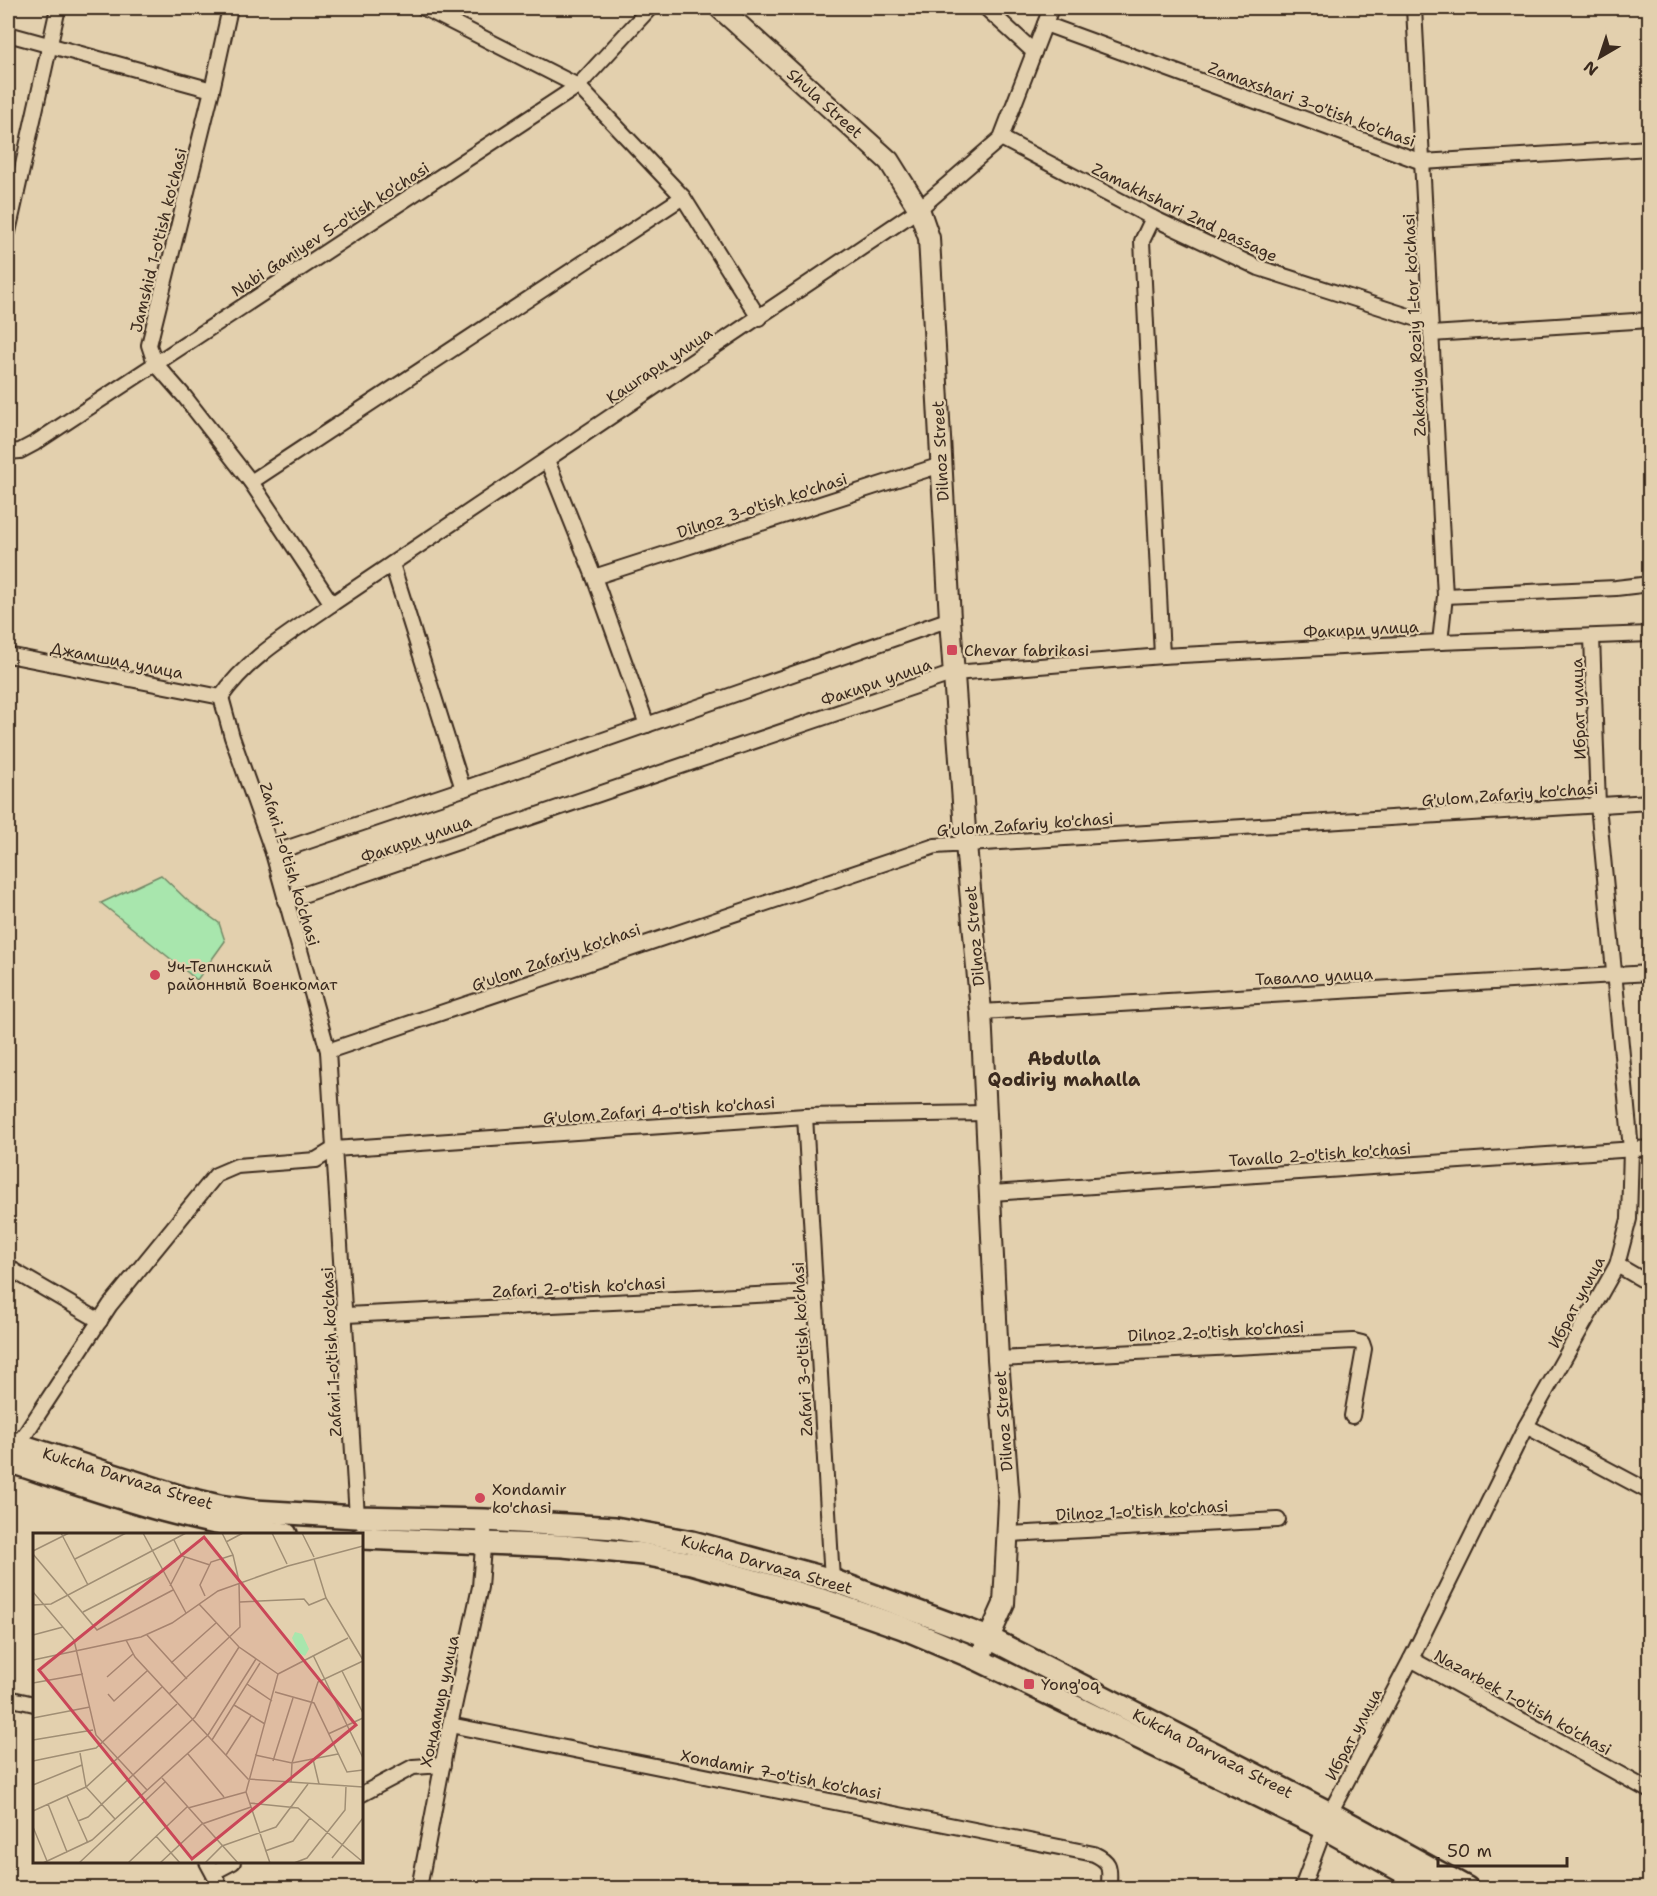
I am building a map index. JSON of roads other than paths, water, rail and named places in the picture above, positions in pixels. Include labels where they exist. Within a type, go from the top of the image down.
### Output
[{"type":"main road","name":"Kukcha Darvaza Street","points":[[10,1450],[219,1506],[254,1511],[357,1517],[484,1520],[615,1528],[692,1542],[832,1580],[989,1638],[1327,1821],[1432,1888]]},
{"type":"main road","name":"Kukcha Darvaza Street","points":[[10,1450],[178,1516],[213,1524],[278,1533]]},
{"type":"main road","name":"Kukcha Darvaza Street","points":[[363,1538],[591,1548],[643,1554],[691,1563],[783,1588],[863,1614],[979,1660],[1467,1888]]},
{"type":"street","points":[[8,232],[58,8]]},
{"type":"street","name":"Jamshid 1-o'tish ko'chasi","points":[[155,363],[149,345],[230,8]]},
{"type":"street","points":[[426,8],[578,86],[683,197],[759,318]]},
{"type":"street","name":"Nabi Ganiyev 5-o'tish ko'chasi","points":[[8,452],[21,451],[35,443],[578,86],[650,8]]},
{"type":"street","name":"Shula Street","points":[[720,8],[889,161],[919,209]]},
{"type":"street","points":[[986,8],[1034,52]]},
{"type":"street","name":"Кашгари улица","points":[[221,697],[232,680],[265,652],[332,604],[919,209],[1001,138],[1051,8]]},
{"type":"street","name":"Zakariya Roziy 1-tor ko'chasi","points":[[1414,8],[1445,596],[1440,642]]},
{"type":"street","name":"Zamaxshari 3-o'tish ko'chasi","points":[[1045,24],[1422,162],[1650,148]]},
{"type":"street","points":[[8,34],[212,90]]},
{"type":"street","name":"Zamakhshari 2nd passage","points":[[1001,138],[1153,218],[1258,268],[1430,328],[1650,320]]},
{"type":"street","points":[[251,483],[683,197]]},
{"type":"street","name":"Dilnoz Street","points":[[919,209],[928,238],[950,620],[981,1012],[992,1192],[998,1359],[1009,1502],[1004,1604],[979,1660]]},
{"type":"street","points":[[1153,218],[1142,241],[1162,656]]},
{"type":"street","points":[[155,363],[184,396],[251,483],[332,604]]},
{"type":"street","points":[[548,460],[594,577],[647,725]]},
{"type":"street","name":"Dilnoz 3-o'tish ko'chasi","points":[[594,577],[940,465]]},
{"type":"street","points":[[392,564],[463,789]]},
{"type":"street","points":[[1445,596],[1616,588],[1650,584]]},
{"type":"street","name":"Факири улица","points":[[273,853],[950,620]]},
{"type":"street","name":"Факири улица","points":[[285,901],[954,673],[1162,656],[1650,634]]},
{"type":"street","name":"Ибрат улица","points":[[1302,1888],[1327,1821],[1411,1659],[1526,1426],[1617,1265],[1629,1219],[1631,1149],[1598,805],[1592,637]]},
{"type":"street","name":"Джамшид улица","points":[[8,655],[221,697]]},
{"type":"street","name":"Zafari 1-o'tish ko'chasi","points":[[221,697],[232,738],[273,853],[328,1052],[357,1517]]},
{"type":"street","name":"G'ulom Zafariy ko'chasi","points":[[328,1052],[934,846],[1650,802]]},
{"type":"street","name":"Тавалло улица","points":[[981,1012],[1650,973]]},
{"type":"street","name":"G'ulom Zafari 4-o'tish ko'chasi","points":[[334,1149],[805,1116],[986,1113]]},
{"type":"street","name":"Zafari 3-o'tish ko'chasi","points":[[805,1116],[832,1580]]},
{"type":"street","name":"Tavallo 2-o'tish ko'chasi","points":[[992,1192],[1650,1148]]},
{"type":"street","points":[[10,1450],[26,1433],[110,1305],[216,1175],[237,1166],[316,1160],[334,1149]]},
{"type":"street","points":[[8,1265],[14,1271],[100,1321]]},
{"type":"street","points":[[1617,1265],[1650,1284]]},
{"type":"street","name":"Zafari 2-o'tish ko'chasi","points":[[346,1315],[815,1292]]},
{"type":"street","name":"Dilnoz 2-o'tish ko'chasi","points":[[998,1359],[1354,1341],[1362,1343],[1364,1348],[1352,1416]]},
{"type":"street","points":[[1526,1426],[1650,1492]]},
{"type":"street","name":"Хондамир улица","points":[[419,1888],[450,1725],[480,1587],[484,1520]]},
{"type":"street","name":"Dilnoz 1-o'tish ko'chasi","points":[[1009,1534],[1278,1520]]},
{"type":"street","name":"Nazarbek 1-o'tish ko'chasi","points":[[1411,1659],[1650,1791]]},
{"type":"street","points":[[8,1698],[33,1704]]},
{"type":"street","name":"Xondamir 7-o'tish ko'chasi","points":[[450,1725],[1094,1854],[1104,1859],[1109,1867],[1109,1888]]},
{"type":"street","points":[[363,1793],[413,1767],[443,1765]]},
{"type":"street","points":[[221,1888],[210,1867],[228,1863]]},
{"type":"place","name":"Chevar fabrikasi","points":[[952,650]]},
{"type":"place","name":"Уч-Тепинский районный Военкомат","points":[[155,975]]},
{"type":"place","name":"Xondamir ko'chasi","points":[[480,1498]]},
{"type":"place","name":"Yong'oq","points":[[1029,1684]]},
{"type":"district","name":"Abdulla Qodiriy mahalla","points":[[1064,1069]]}]
